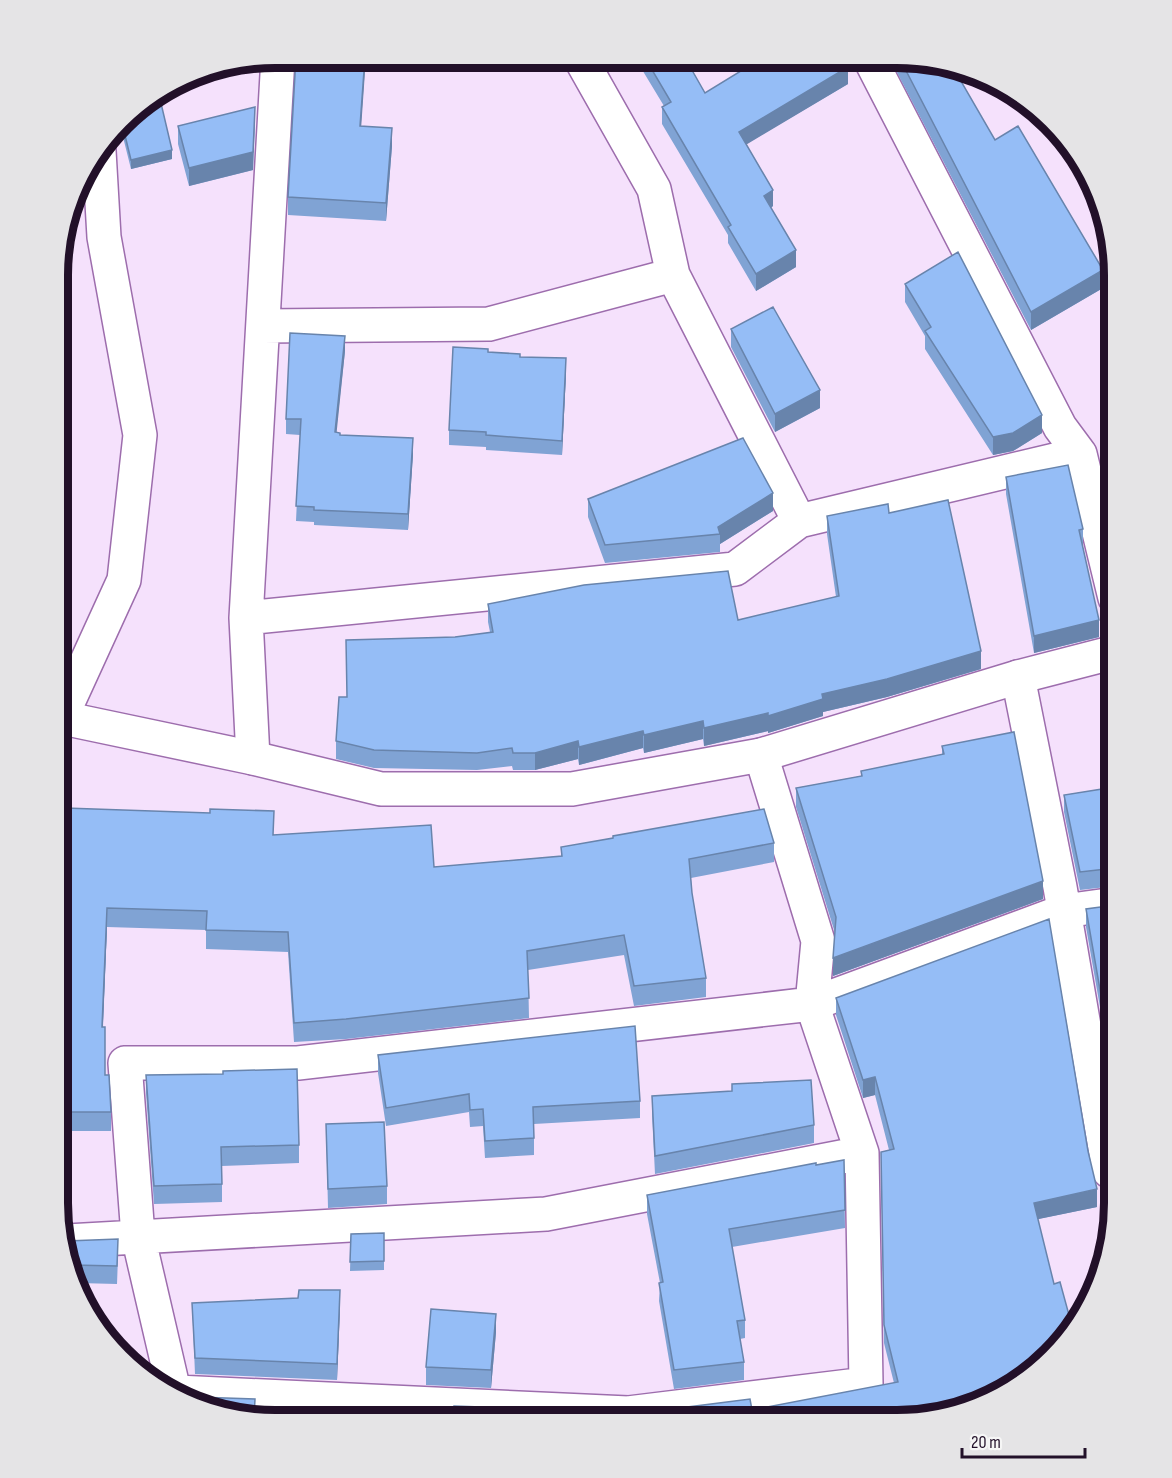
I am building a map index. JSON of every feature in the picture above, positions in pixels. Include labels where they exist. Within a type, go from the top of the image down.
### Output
[{"type":"street","points":[[253,758],[246,618],[277,68]]},
{"type":"street","points":[[586,68],[654,189],[673,275],[799,521]]},
{"type":"street","points":[[875,68],[1060,427],[1080,454],[1104,553]]},
{"type":"street","points":[[68,700],[124,580],[140,435],[104,237],[100,164]]},
{"type":"street","points":[[263,327],[489,324],[673,275]]},
{"type":"street","points":[[246,618],[735,569],[799,521],[1080,454]]},
{"type":"street","points":[[68,719],[253,758],[381,789],[572,789],[761,755],[1018,677],[1104,655]]},
{"type":"street","points":[[1018,677],[1064,911],[1104,1083]]},
{"type":"street","points":[[653,1410],[866,1384],[862,1153],[812,1004],[818,940],[761,755]]},
{"type":"street","points":[[174,1384],[138,1236],[125,1063],[298,1063],[812,1004],[1064,911],[1104,906]]},
{"type":"street","points":[[71,1241],[546,1214],[862,1153]]},
{"type":"street","points":[[192,1393],[563,1410]]},
{"type":"building","points":[[295,68],[364,68],[360,126],[392,128],[386,203],[288,197]]},
{"type":"building","points":[[651,68],[691,68],[705,93],[746,68],[846,68],[739,132],[773,190],[764,196],[796,250],[756,274],[728,227],[731,225],[662,107],[671,102]]},
{"type":"building","points":[[905,68],[924,69],[959,78],[995,140],[1018,126],[1103,270],[1031,312]]},
{"type":"building","points":[[161,102],[172,150],[131,160],[124,132]]},
{"type":"building","points":[[255,107],[253,152],[189,168],[178,126]]},
{"type":"building","points":[[958,252],[1042,415],[1013,433],[993,437],[925,331],[931,327],[905,284]]},
{"type":"building","points":[[773,307],[820,390],[775,414],[731,329]]},
{"type":"building","points":[[290,333],[345,336],[335,432],[340,435],[413,438],[408,514],[314,510],[314,507],[296,506],[301,419],[286,419]]},
{"type":"building","points":[[453,347],[488,349],[488,352],[520,354],[520,357],[566,358],[562,441],[449,430]]},
{"type":"building","points":[[743,438],[773,493],[718,527],[720,534],[605,545],[588,499]]},
{"type":"building","points":[[1068,465],[1083,529],[1079,530],[1099,620],[1034,636],[1006,477]]},
{"type":"building","points":[[948,500],[981,651],[887,679],[822,694],[823,699],[768,716],[768,713],[704,728],[703,721],[644,735],[643,731],[579,747],[578,741],[535,753],[513,753],[512,748],[477,753],[374,750],[336,741],[339,697],[347,697],[346,640],[455,637],[493,632],[488,604],[584,585],[728,571],[738,620],[839,596],[827,516],[888,504],[889,513]]},
{"type":"building","points":[[1014,732],[1043,881],[833,958],[836,917],[796,788],[862,776],[861,771],[944,754],[942,746]]},
{"type":"building","points":[[1104,789],[1104,869],[1080,872],[1064,795]]},
{"type":"building","points":[[68,808],[210,813],[210,809],[274,811],[273,835],[431,825],[434,867],[562,856],[561,847],[764,809],[774,843],[689,859],[692,893],[706,978],[634,986],[624,935],[527,951],[529,998],[294,1023],[288,932],[206,930],[207,911],[107,908],[102,1027],[105,1027],[105,1075],[109,1075],[111,1112],[68,1112]]},
{"type":"building","points":[[1104,907],[1104,1013],[1086,909]]},
{"type":"building","points":[[1049,919],[1088,1151],[1097,1189],[1034,1203],[1054,1284],[1060,1282],[1070,1318],[1044,1350],[1001,1383],[976,1395],[938,1407],[911,1410],[752,1410],[898,1382],[884,1325],[881,1152],[894,1149],[875,1077],[863,1080],[836,998]]},
{"type":"building","points":[[635,1026],[640,1101],[533,1107],[534,1138],[485,1141],[483,1109],[470,1110],[469,1094],[386,1108],[378,1055]]},
{"type":"building","points":[[297,1069],[299,1145],[221,1147],[222,1184],[154,1186],[146,1075],[223,1074],[223,1071]]},
{"type":"building","points":[[811,1080],[814,1125],[655,1156],[652,1096],[732,1091],[732,1084]]},
{"type":"building","points":[[384,1122],[387,1186],[328,1189],[326,1124]]},
{"type":"building","points":[[844,1160],[845,1210],[729,1229],[745,1320],[737,1321],[744,1362],[674,1370],[659,1283],[663,1282],[647,1195],[816,1163],[816,1165]]},
{"type":"building","points":[[384,1233],[384,1261],[350,1262],[351,1234]]},
{"type":"building","points":[[118,1239],[117,1266],[78,1265],[71,1241]]},
{"type":"building","points":[[299,1290],[340,1290],[337,1364],[195,1358],[192,1303],[298,1298]]},
{"type":"building","points":[[431,1309],[496,1314],[491,1370],[426,1367]]},
{"type":"building","points":[[204,1397],[255,1399],[254,1409],[234,1407]]},
{"type":"building","points":[[750,1399],[752,1410],[680,1410],[680,1408]]},
{"type":"building","points":[[454,1406],[508,1408],[508,1410],[454,1410]]}]
